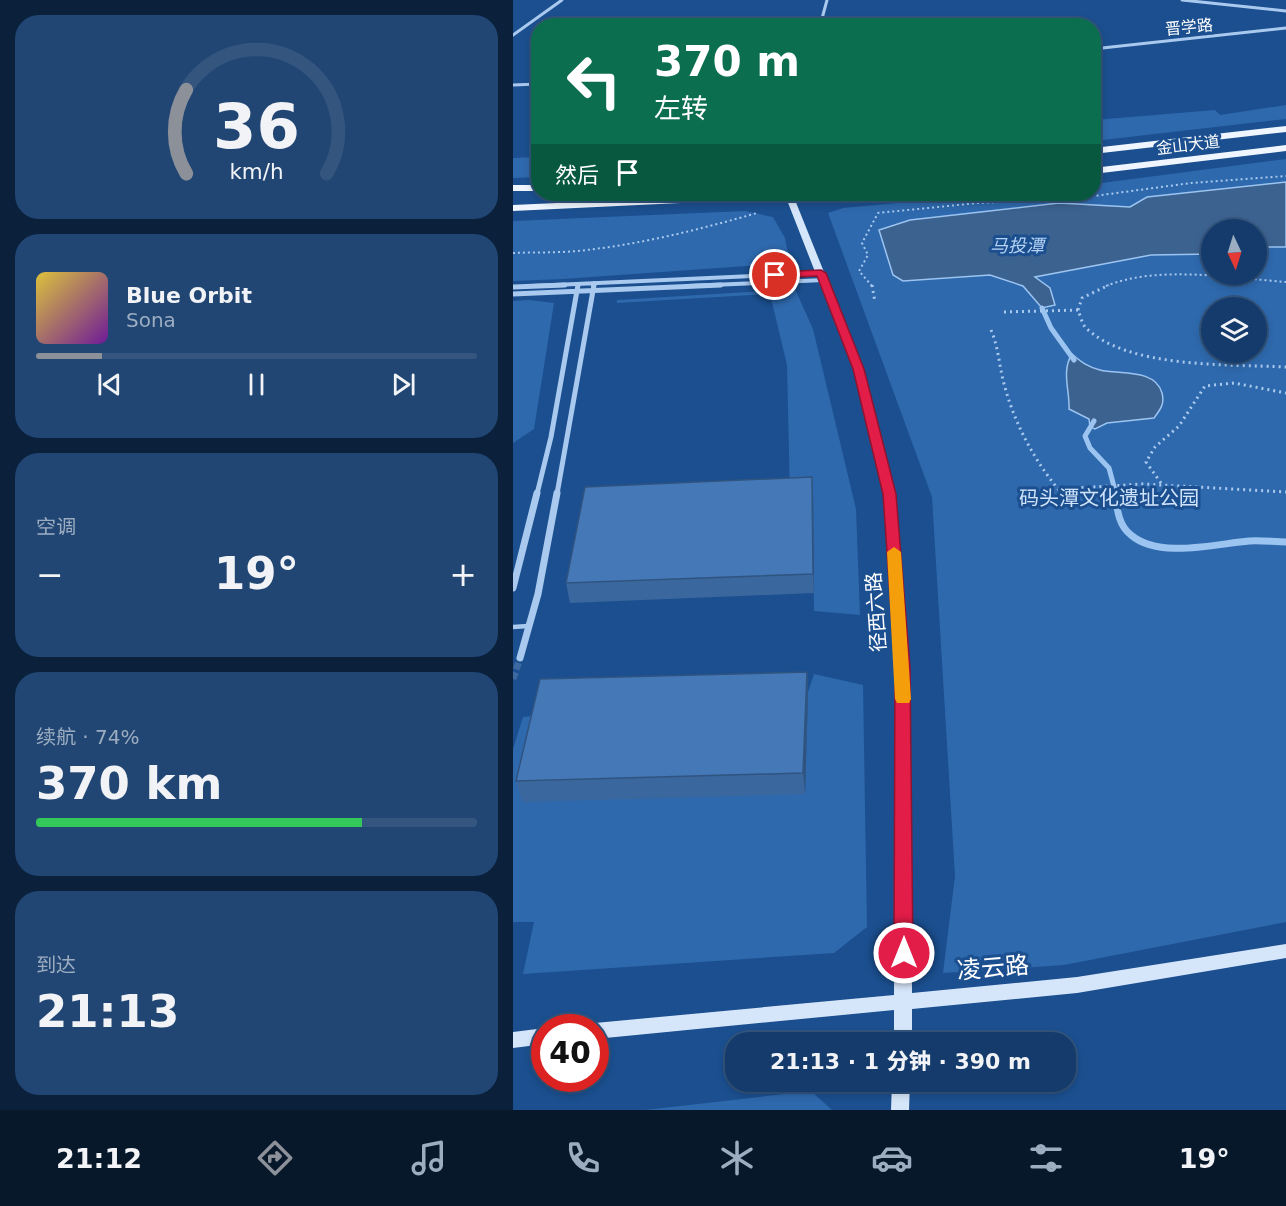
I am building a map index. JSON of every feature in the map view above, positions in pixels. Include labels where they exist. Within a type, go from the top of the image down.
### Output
[{"type":"main road","name":"金山大道","points":[[1101,150],[1286,129]]},
{"type":"main road","name":"金山大道","points":[[1101,170],[1286,147]]},
{"type":"main road","points":[[513,188],[531,188]]},
{"type":"main road","points":[[513,208],[662,201]]},
{"type":"street","points":[[537,18],[562,0]]},
{"type":"street","points":[[822,18],[827,0]]},
{"type":"street","points":[[1182,0],[1286,11]]},
{"type":"street","points":[[513,35],[531,22]]},
{"type":"street","name":"晋学路","points":[[1101,48],[1286,28]]},
{"type":"street","points":[[513,85],[531,84]]},
{"type":"street","name":"径西六路","points":[[791,201],[858,369],[889,494],[903,668],[903,1032]]},
{"type":"street","points":[[513,294],[578,291],[594,287],[822,277]]},
{"type":"street","points":[[513,287],[578,284],[594,287]]},
{"type":"street","points":[[513,588],[551,437],[578,284]]},
{"type":"street","points":[[520,658],[538,594],[594,287]]},
{"type":"street","name":"凌云路","points":[[609,1030],[1077,985],[1286,951]]},
{"type":"street","points":[[513,1040],[531,1038]]},
{"type":"street","points":[[900,1110],[901,1092]]},
{"type":"lane","points":[[513,627],[528,626]]},
{"type":"path","points":[[1101,195],[1191,183],[1286,176]]},
{"type":"path","points":[[875,303],[872,285],[859,271],[868,255],[862,243],[871,221],[878,213],[978,203],[1025,201]]},
{"type":"path","points":[[513,253],[575,251],[639,243],[695,231],[757,213]]},
{"type":"path","points":[[1286,282],[1179,276],[1153,278],[1110,285],[1082,298],[1078,310],[1084,326],[1122,351],[1168,360],[1286,367]]},
{"type":"path","points":[[1004,312],[1078,310]]},
{"type":"path","points":[[991,330],[997,343],[1008,398],[1029,448],[1057,489],[1161,483],[1286,492]]},
{"type":"path","points":[[1161,483],[1146,462],[1155,447],[1179,426],[1205,386],[1234,383],[1286,393]]},
{"type":"green space","points":[[1286,105],[1286,119],[1101,140],[1101,119],[1215,110],[1220,115]]},
{"type":"green space","points":[[531,157],[531,177],[513,178],[513,158]]},
{"type":"green space","name":"码头潭文化遗址公园","points":[[1286,159],[1286,922],[1064,965],[943,973],[955,876],[932,497],[828,213],[843,208],[920,201],[1101,201],[1101,183]]},
{"type":"green space","points":[[745,211],[773,217],[785,238],[790,263],[513,281],[513,221]]},
{"type":"green space","points":[[795,289],[813,329],[856,509],[860,615],[814,611],[813,497],[790,497],[787,365],[770,294],[617,303],[617,300]]},
{"type":"green space","points":[[513,301],[554,303],[534,429],[513,443]]},
{"type":"green space","points":[[814,674],[863,685],[867,927],[834,953],[523,974],[534,922],[513,922],[513,749],[523,717],[542,715],[805,794],[808,692]]},
{"type":"green space","points":[[812,1092],[832,1110],[645,1110]]},
{"type":"water","name":"马投潭","points":[[1286,182],[1286,247],[1267,247],[1267,219],[1201,219],[1201,254],[1151,255],[1035,277],[1050,288],[1055,305],[1042,308],[1023,286],[990,275],[903,281],[893,275],[879,230],[910,220],[1059,203],[1130,207],[1147,197]]},
{"type":"water","points":[[1072,354],[1096,369],[1135,374],[1152,380],[1158,385],[1163,397],[1162,404],[1154,418],[1107,423],[1095,429],[1090,427],[1089,419],[1069,409],[1066,374]]},
{"type":"building","points":[[812,477],[813,574],[566,583],[585,487]]},
{"type":"building","points":[[807,672],[803,773],[516,781],[540,679]]},
{"type":"waterway","points":[[1042,308],[1051,328],[1074,360]]},
{"type":"waterway","points":[[1094,421],[1085,436],[1090,448],[1109,468],[1116,494]]},
{"type":"waterway","points":[[1115,493],[1123,526],[1131,535],[1156,546],[1188,548],[1249,541],[1286,542]]},
{"type":"tunnel","points":[[513,679],[520,658]]},
{"type":"slow traffic","points":[[894,552],[903,668],[903,699]]},
{"type":"route","points":[[775,275],[821,273],[858,369],[889,494],[903,668],[904,953]]}]
